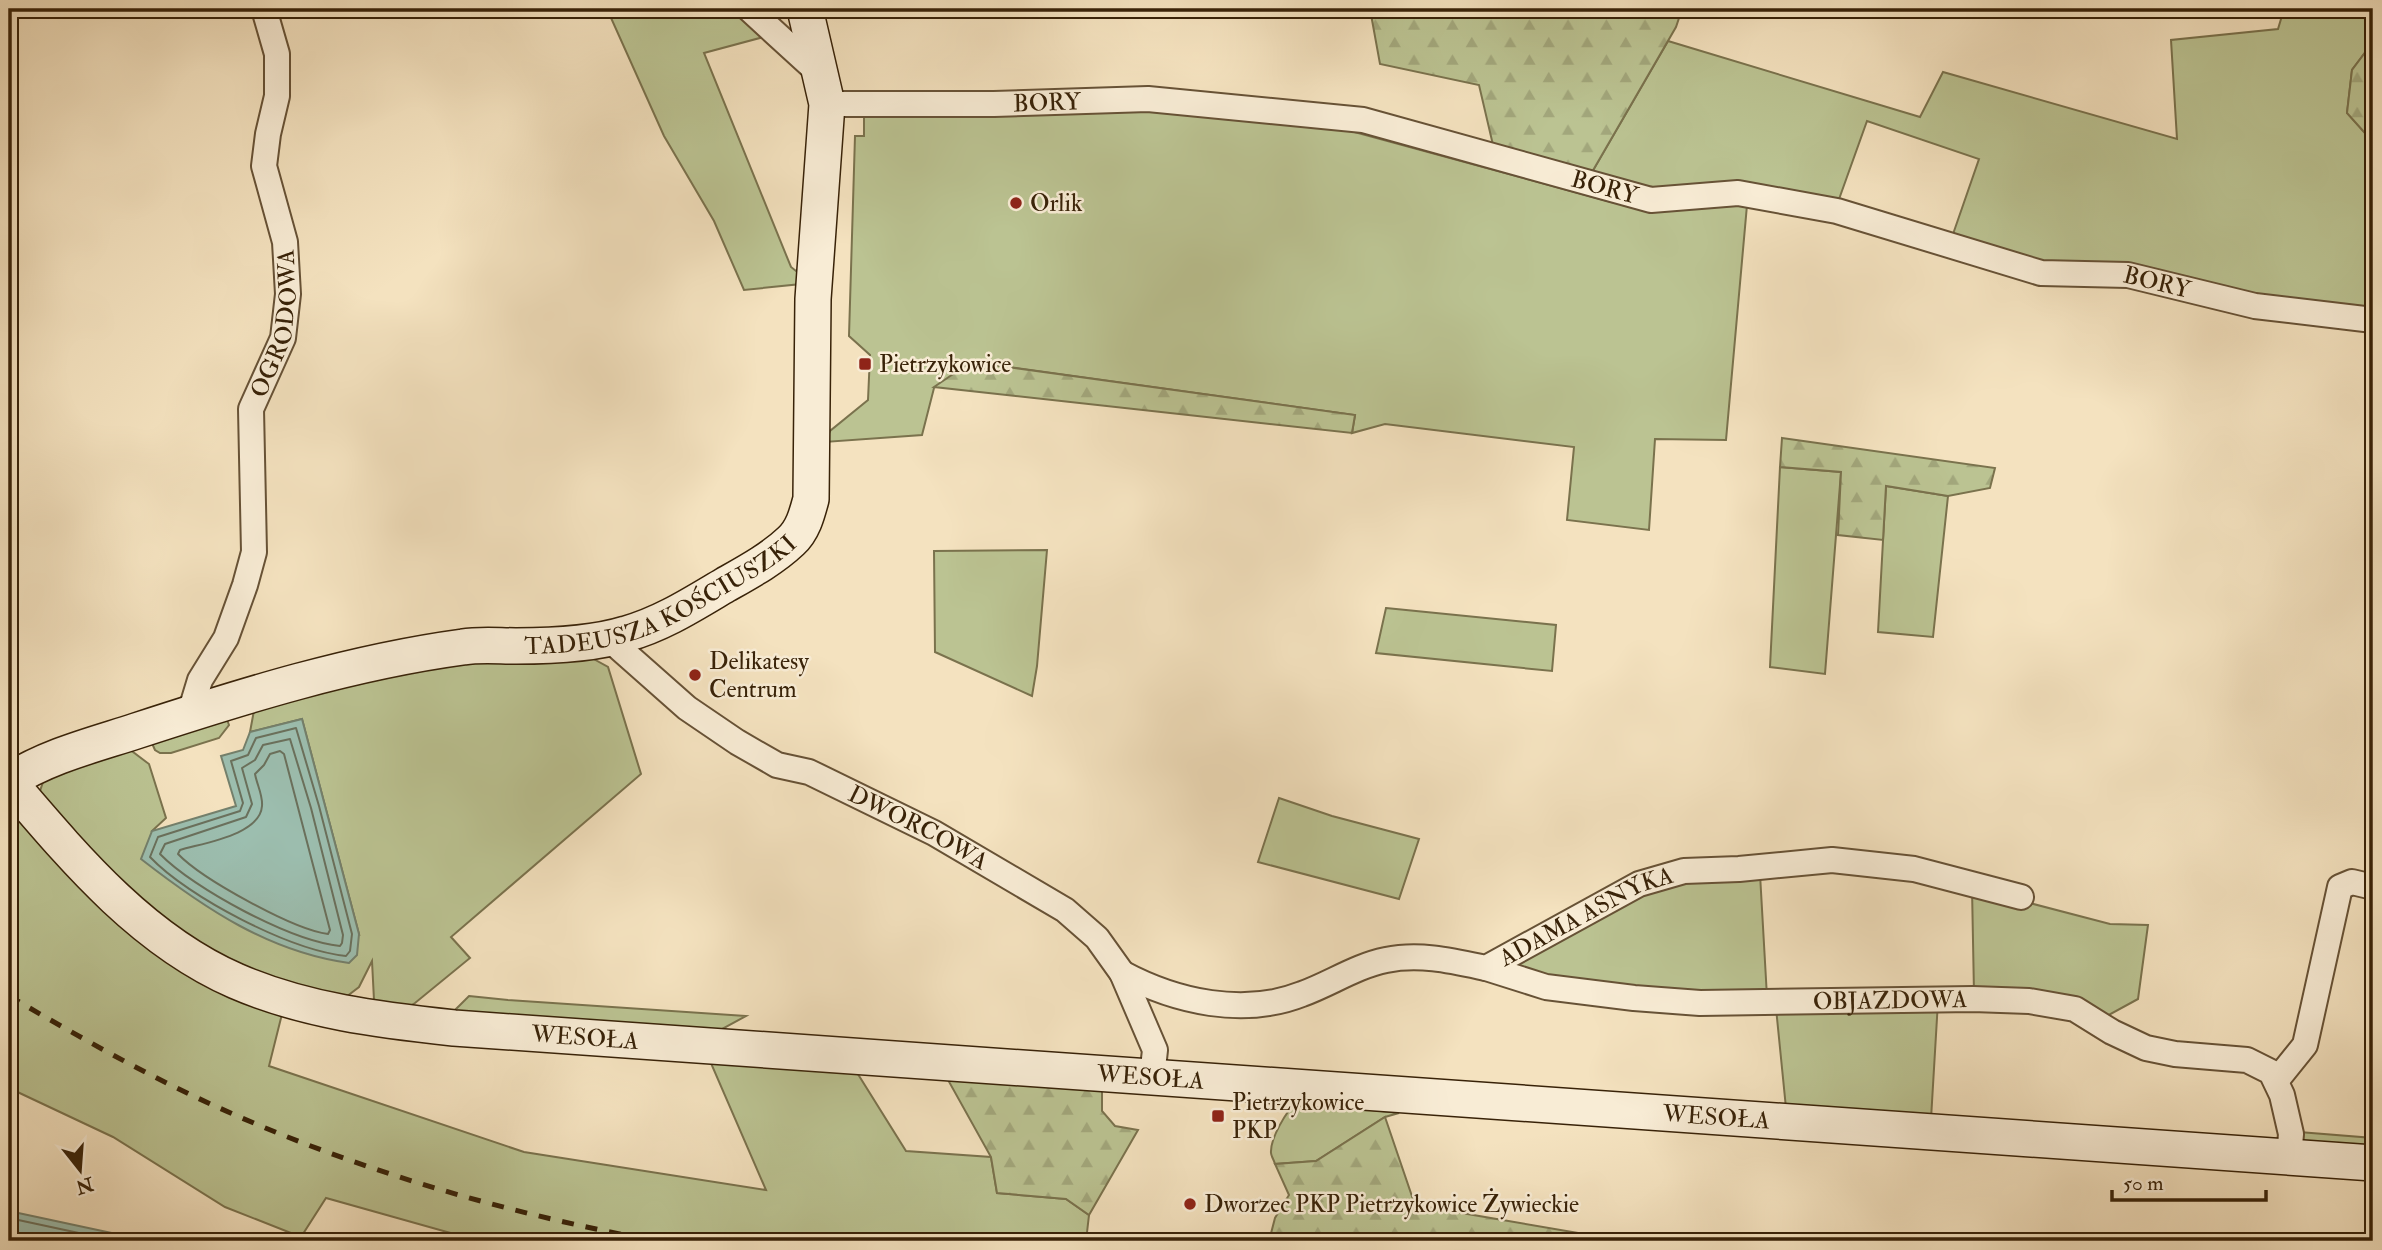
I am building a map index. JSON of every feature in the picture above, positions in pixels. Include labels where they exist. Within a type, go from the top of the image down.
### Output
[{"type":"main road","name":"TADEUSZA KOŚCIUSZKI","points":[[9,781],[28,768],[55,757],[190,713],[330,672],[466,646],[529,646],[609,639],[669,618],[757,567],[792,540],[805,521],[811,499],[813,299],[823,89],[805,9]]},
{"type":"main road","name":"WESOŁA","points":[[9,781],[100,883],[171,943],[234,980],[264,992],[314,1007],[368,1018],[454,1028],[2373,1163]]},
{"type":"street","name":"OGRODOWA","points":[[190,713],[200,680],[226,638],[254,552],[251,409],[283,338],[288,294],[285,242],[264,166],[277,96],[277,54],[264,9]]},
{"type":"street","points":[[749,9],[823,89]]},
{"type":"street","name":"BORY","points":[[823,89],[994,104],[1147,99],[1363,120],[1651,200],[1738,193],[1837,211],[2041,273],[2128,275],[2255,306],[2373,320]]},
{"type":"street","name":"DWORCOWA","points":[[609,639],[687,708],[737,742],[777,765],[808,772],[934,833],[1065,910],[1097,938],[1122,973],[1155,1050],[1152,1077]]},
{"type":"street","name":"ADAMA ASNYKA","points":[[1122,973],[1146,986],[1225,1006],[1262,1005],[1302,994],[1337,976],[1386,960],[1440,957],[1486,968],[1639,884],[1685,871],[1832,860],[1914,869],[2021,897]]},
{"type":"street","points":[[2289,1157],[2291,1134],[2276,1081],[2305,1045],[2340,887],[2352,882],[2373,887]]},
{"type":"street","name":"OBJAZDOWA","points":[[1486,968],[1546,988],[1700,1003],[1973,999],[2029,1001],[2075,1009],[2112,1032],[2146,1048],[2175,1054],[2248,1060],[2271,1072],[2276,1081]]},
{"type":"green space","points":[[607,9],[740,9],[771,35],[704,53],[791,267],[796,271],[801,266],[801,284],[744,290],[714,221],[664,136]]},
{"type":"green space","points":[[1370,9],[1682,9],[1676,27],[1588,179],[1493,145],[1479,85],[1380,64]]},
{"type":"green space","points":[[2284,9],[2373,9],[2373,42],[2352,70],[2347,113],[2373,142],[2373,313],[2045,266],[1952,237],[1979,159],[1867,121],[1838,202],[1663,191],[1588,179],[1668,41],[1920,117],[1943,72],[2177,139],[2171,40],[2278,29]]},
{"type":"green space","points":[[2373,42],[2373,142],[2347,113],[2352,70]]},
{"type":"green space","points":[[1152,108],[1314,121],[1611,202],[1656,209],[1747,205],[1726,440],[1655,439],[1649,530],[1567,520],[1574,447],[1385,424],[1352,433],[1355,415],[972,362],[934,388],[922,435],[825,442],[830,431],[868,400],[870,355],[849,336],[855,136],[864,136],[864,113]]},
{"type":"green space","points":[[971,362],[1355,415],[1352,433],[934,387]]},
{"type":"green space","points":[[1782,438],[1995,468],[1990,488],[1948,496],[1886,486],[1883,540],[1838,535],[1841,472],[1780,467]]},
{"type":"green space","points":[[1780,467],[1841,472],[1825,674],[1770,667]]},
{"type":"green space","points":[[1886,486],[1948,496],[1933,637],[1878,632]]},
{"type":"green space","points":[[1047,550],[1032,696],[935,652],[934,551]]},
{"type":"green space","points":[[1386,608],[1556,625],[1552,671],[1376,653]]},
{"type":"green space","points":[[590,657],[608,667],[641,774],[451,937],[470,958],[410,1006],[384,1006],[374,1000],[372,961],[359,987],[346,997],[277,979],[223,960],[127,893],[43,800],[40,791],[44,779],[125,746],[149,764],[166,818],[152,831],[359,934],[302,719],[250,732],[255,705],[433,661]]},
{"type":"green space","points":[[226,717],[229,725],[219,738],[171,753],[155,750],[151,741]]},
{"type":"green space","points":[[9,782],[38,817],[282,1014],[269,1066],[524,1152],[766,1190],[710,1061],[846,1055],[906,1151],[991,1157],[997,1193],[1066,1199],[1089,1215],[1086,1241],[479,1241],[326,1198],[301,1237],[225,1207],[113,1137],[9,1088]]},
{"type":"green space","points":[[1279,798],[1332,816],[1419,839],[1399,899],[1258,862]]},
{"type":"green space","points":[[1760,874],[1767,997],[1698,998],[1524,976],[1512,960],[1636,891],[1682,879]]},
{"type":"green space","points":[[1972,888],[2110,924],[2148,925],[2138,999],[2107,1016],[1974,993]]},
{"type":"green space","points":[[469,996],[746,1016],[713,1034],[454,1011]]},
{"type":"green space","points":[[1938,1001],[1931,1119],[1786,1108],[1776,1008]]},
{"type":"green space","points":[[938,1062],[1102,1074],[1102,1111],[1115,1126],[1138,1130],[1089,1215],[1066,1199],[997,1193],[991,1157]]},
{"type":"green space","points":[[1297,1102],[1399,1113],[1385,1117],[1316,1161],[1275,1164],[1271,1153],[1273,1140],[1284,1118]]},
{"type":"green space","points":[[1385,1117],[1415,1205],[1625,1241],[1269,1241],[1275,1218],[1289,1195],[1275,1164],[1316,1161]]},
{"type":"green space","points":[[2299,1132],[2373,1138],[2373,1151],[2298,1146]]},
{"type":"water","points":[[302,719],[359,934],[357,955],[349,963],[292,949],[239,925],[213,911],[141,859],[152,831],[236,806],[221,756],[243,750],[250,732]]},
{"type":"water","points":[[9,1211],[149,1241],[9,1241]]},
{"type":"railway","points":[[9,996],[162,1081],[268,1129],[322,1150],[487,1203],[656,1241]]},
{"type":"place","name":"Orlik","points":[[1016,203]]},
{"type":"place","name":"Pietrzykowice","points":[[865,364]]},
{"type":"place","name":"Delikatesy Centrum","points":[[695,675]]},
{"type":"place","name":"Pietrzykowice PKP","points":[[1218,1116]]},
{"type":"place","name":"Dworzec PKP Pietrzykowice Żywieckie","points":[[1190,1204]]}]
